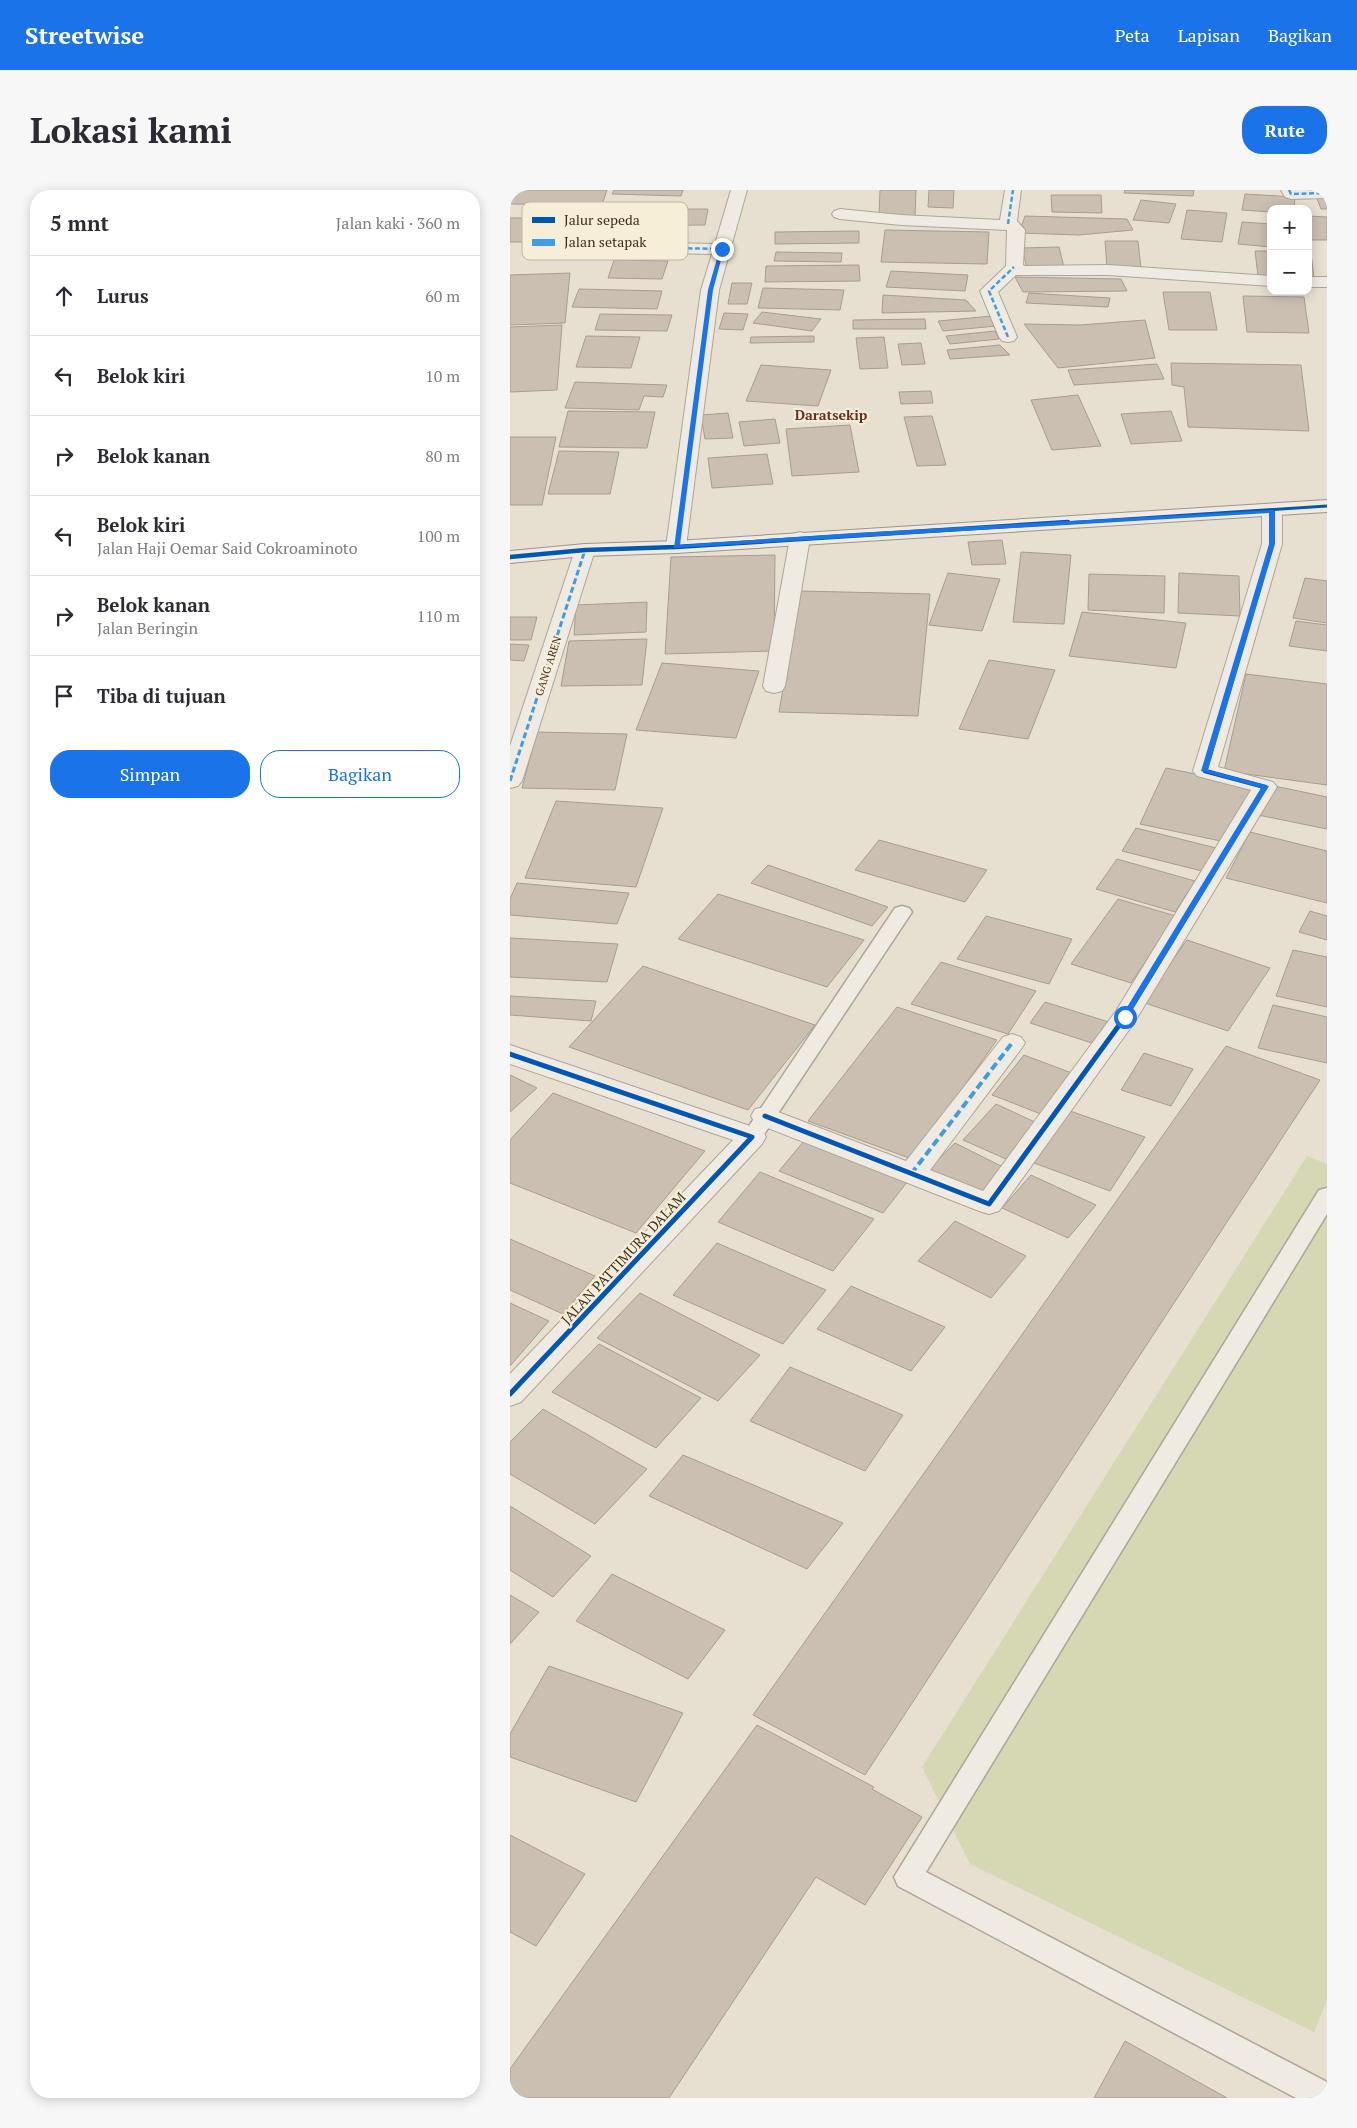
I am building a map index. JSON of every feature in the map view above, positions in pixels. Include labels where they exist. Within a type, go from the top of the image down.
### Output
[{"type":"street","points":[[676,547],[710,290],[738,190]]},
{"type":"street","points":[[1008,224],[1013,190]]},
{"type":"street","points":[[1289,190],[1291,194],[1327,193]]},
{"type":"street","points":[[840,214],[901,220],[1008,224],[1014,227],[1017,230],[1014,267],[989,291],[1008,337]]},
{"type":"street","points":[[688,248],[722,249]]},
{"type":"street","points":[[1014,267],[1022,271],[1108,270],[1267,281]]},
{"type":"street","points":[[1312,282],[1327,282]]},
{"type":"street","points":[[510,557],[585,550],[676,547],[800,538],[1272,511],[1327,506]]},
{"type":"street","points":[[510,1054],[911,1174],[989,1204],[1125,1017],[1265,786],[1205,771],[1272,544],[1272,511]]},
{"type":"street","points":[[774,686],[800,538]]},
{"type":"street","name":"GANG AREN","points":[[510,781],[585,550]]},
{"type":"street","points":[[911,1174],[1012,1043]]},
{"type":"street","name":"JALAN PATTIMURA DALAM","points":[[510,1394],[759,1127]]},
{"type":"lane","name":"JALAN PATTIMURA DALAM","points":[[759,1127],[902,912]]},
{"type":"lane","points":[[1327,1196],[908,1877],[1327,2098]]},
{"type":"green space","points":[[1307,1156],[1327,1164],[1327,2000],[1314,2032],[970,1864],[922,1767]]},
{"type":"building","points":[[510,190],[607,190],[603,202],[522,202],[522,204],[510,204]]},
{"type":"building","points":[[614,190],[683,190],[681,196],[612,194]]},
{"type":"building","points":[[880,190],[916,190],[915,216],[879,216]]},
{"type":"building","points":[[929,190],[954,190],[953,208],[928,207]]},
{"type":"building","points":[[1125,190],[1194,190],[1193,196],[1124,193]]},
{"type":"building","points":[[1245,194],[1295,197],[1294,205],[1267,205],[1267,212],[1242,210]]},
{"type":"building","points":[[1051,195],[1101,195],[1102,213],[1052,212]]},
{"type":"building","points":[[1316,196],[1327,196],[1327,209],[1321,209]]},
{"type":"building","points":[[1141,200],[1176,204],[1169,223],[1133,220]]},
{"type":"building","points":[[688,209],[708,209],[705,225],[688,225]]},
{"type":"building","points":[[1187,210],[1227,213],[1222,242],[1181,239]]},
{"type":"building","points":[[1025,216],[1127,219],[1133,230],[1079,235],[1019,233]]},
{"type":"building","points":[[1312,216],[1327,217],[1327,240],[1312,240]]},
{"type":"building","points":[[510,218],[522,218],[522,242],[510,242]]},
{"type":"building","points":[[1242,222],[1267,224],[1267,247],[1238,244]]},
{"type":"building","points":[[885,230],[989,232],[987,264],[881,262]]},
{"type":"building","points":[[859,231],[859,243],[775,244],[775,232]]},
{"type":"building","points":[[1105,241],[1138,241],[1141,268],[1107,268]]},
{"type":"building","points":[[1059,247],[1064,267],[1027,268],[1022,248]]},
{"type":"building","points":[[1255,251],[1267,251],[1267,277],[1258,276]]},
{"type":"building","points":[[776,252],[842,253],[841,262],[774,261]]},
{"type":"building","points":[[614,260],[668,261],[662,279],[608,278]]},
{"type":"building","points":[[1312,261],[1314,278],[1312,278]]},
{"type":"building","points":[[859,265],[860,281],[765,282],[766,266]]},
{"type":"building","points":[[891,271],[968,275],[965,291],[886,287]]},
{"type":"building","points":[[570,273],[565,323],[510,325],[510,275]]},
{"type":"building","points":[[1015,277],[1121,279],[1127,291],[1023,292]]},
{"type":"building","points":[[732,283],[752,283],[747,304],[728,304]]},
{"type":"building","points":[[763,288],[844,290],[840,310],[758,308]]},
{"type":"building","points":[[579,289],[662,291],[657,309],[572,307]]},
{"type":"building","points":[[1163,292],[1210,292],[1217,330],[1169,330]]},
{"type":"building","points":[[1029,293],[1110,298],[1108,307],[1026,303]]},
{"type":"building","points":[[883,295],[966,300],[976,311],[882,313]]},
{"type":"building","points":[[1243,296],[1304,297],[1309,333],[1247,332]]},
{"type":"building","points":[[762,312],[821,319],[812,331],[753,323]]},
{"type":"building","points":[[724,313],[748,314],[743,330],[719,329]]},
{"type":"building","points":[[600,314],[672,315],[667,331],[595,330]]},
{"type":"building","points":[[992,316],[997,326],[943,331],[938,321]]},
{"type":"building","points":[[925,319],[926,329],[853,329],[853,320]]},
{"type":"building","points":[[1145,320],[1155,358],[1058,368],[1024,324],[1080,325]]},
{"type":"building","points":[[562,325],[557,390],[510,392],[510,327]]},
{"type":"building","points":[[995,331],[999,339],[950,344],[946,336]]},
{"type":"building","points":[[586,336],[640,337],[631,368],[576,367]]},
{"type":"building","points":[[814,336],[814,342],[750,343],[751,337]]},
{"type":"building","points":[[884,337],[888,368],[860,369],[856,338]]},
{"type":"building","points":[[921,343],[925,364],[902,365],[898,344]]},
{"type":"building","points":[[1000,345],[1010,355],[950,359],[947,350]]},
{"type":"building","points":[[1171,363],[1301,365],[1309,431],[1188,427],[1184,387],[1172,385]]},
{"type":"building","points":[[1157,364],[1164,379],[1074,385],[1068,370]]},
{"type":"building","points":[[761,365],[831,370],[818,406],[746,401]]},
{"type":"building","points":[[575,382],[667,385],[663,397],[644,396],[639,410],[565,408]]},
{"type":"building","points":[[931,391],[933,403],[901,404],[899,392]]},
{"type":"building","points":[[1078,395],[1101,446],[1052,450],[1031,400]]},
{"type":"building","points":[[568,411],[655,412],[647,448],[559,447]]},
{"type":"building","points":[[1171,411],[1182,441],[1131,444],[1121,414]]},
{"type":"building","points":[[728,413],[733,438],[705,439],[701,415]]},
{"type":"building","points":[[932,416],[946,465],[917,466],[904,417]]},
{"type":"building","points":[[775,419],[780,443],[744,446],[739,422]]},
{"type":"building","points":[[850,425],[859,472],[792,476],[786,429]]},
{"type":"building","points":[[510,437],[556,437],[542,505],[510,505]]},
{"type":"building","points":[[559,451],[619,452],[610,494],[548,494]]},
{"type":"building","points":[[767,454],[773,484],[712,488],[708,458]]},
{"type":"building","points":[[1002,540],[1006,564],[972,565],[968,542]]},
{"type":"building","points":[[1021,552],[1071,555],[1064,624],[1013,622]]},
{"type":"building","points":[[775,555],[774,651],[665,654],[671,557]]},
{"type":"building","points":[[948,573],[1000,579],[982,631],[929,625]]},
{"type":"building","points":[[1179,573],[1239,576],[1240,616],[1178,613]]},
{"type":"building","points":[[1089,574],[1165,576],[1164,613],[1088,610]]},
{"type":"building","points":[[1305,578],[1327,581],[1327,623],[1293,618]]},
{"type":"building","points":[[800,591],[930,594],[918,716],[779,712]]},
{"type":"building","points":[[647,602],[646,632],[574,635],[576,605]]},
{"type":"building","points":[[1082,612],[1186,623],[1176,668],[1069,656]]},
{"type":"building","points":[[510,617],[537,617],[531,640],[510,640]]},
{"type":"building","points":[[1296,621],[1327,625],[1327,651],[1289,646]]},
{"type":"building","points":[[647,639],[642,685],[561,686],[569,641]]},
{"type":"building","points":[[510,644],[529,645],[524,661],[510,660]]},
{"type":"building","points":[[989,660],[1055,670],[1028,739],[959,729]]},
{"type":"building","points":[[662,663],[759,671],[736,738],[636,730]]},
{"type":"building","points":[[1246,674],[1327,684],[1327,785],[1224,771]]},
{"type":"building","points":[[537,732],[627,734],[615,790],[522,788]]},
{"type":"building","points":[[1166,768],[1254,786],[1230,843],[1140,824]]},
{"type":"building","points":[[1270,785],[1327,797],[1327,829],[1258,815]]},
{"type":"building","points":[[556,801],[663,808],[636,887],[525,878]]},
{"type":"building","points":[[1136,828],[1216,848],[1202,871],[1122,851]]},
{"type":"building","points":[[1250,832],[1327,851],[1327,903],[1226,878]]},
{"type":"building","points":[[879,840],[987,870],[965,902],[855,870]]},
{"type":"building","points":[[1117,859],[1195,881],[1175,912],[1096,889]]},
{"type":"building","points":[[768,865],[888,907],[872,926],[751,883]]},
{"type":"building","points":[[517,883],[629,893],[617,924],[510,915],[510,899]]},
{"type":"building","points":[[718,894],[864,940],[827,987],[678,939]]},
{"type":"building","points":[[1118,899],[1176,916],[1131,983],[1071,964]]},
{"type":"building","points":[[1310,911],[1327,916],[1327,940],[1299,932]]},
{"type":"building","points":[[986,916],[1072,939],[1049,984],[957,959]]},
{"type":"building","points":[[510,938],[618,944],[607,982],[510,977]]},
{"type":"building","points":[[1187,940],[1270,968],[1228,1031],[1142,1002]]},
{"type":"building","points":[[1293,950],[1327,957],[1327,1007],[1276,996]]},
{"type":"building","points":[[941,962],[1036,991],[1008,1034],[911,1004]]},
{"type":"building","points":[[643,966],[815,1025],[748,1110],[569,1047]]},
{"type":"building","points":[[510,996],[596,1001],[591,1021],[510,1015]]},
{"type":"building","points":[[1045,1002],[1112,1023],[1098,1045],[1030,1023]]},
{"type":"building","points":[[1273,1005],[1327,1017],[1327,1063],[1258,1048]]},
{"type":"building","points":[[897,1007],[997,1040],[912,1159],[808,1121]]},
{"type":"building","points":[[1226,1046],[1320,1080],[865,1775],[753,1715]]},
{"type":"building","points":[[1144,1053],[1193,1069],[1171,1106],[1121,1090]]},
{"type":"building","points":[[1024,1055],[1077,1075],[1046,1116],[992,1095]]},
{"type":"building","points":[[510,1075],[537,1088],[510,1112]]},
{"type":"building","points":[[553,1093],[705,1151],[636,1233],[510,1183],[510,1140]]},
{"type":"building","points":[[996,1104],[1037,1123],[1006,1159],[963,1140]]},
{"type":"building","points":[[1070,1111],[1145,1137],[1110,1191],[1034,1163]]},
{"type":"building","points":[[809,1135],[911,1177],[883,1213],[779,1171]]},
{"type":"building","points":[[955,1143],[1005,1168],[976,1198],[925,1172]]},
{"type":"building","points":[[760,1172],[874,1219],[833,1271],[718,1222]]},
{"type":"building","points":[[1031,1175],[1096,1205],[1068,1238],[1002,1208]]},
{"type":"building","points":[[955,1221],[1026,1256],[991,1298],[918,1261]]},
{"type":"building","points":[[510,1239],[595,1276],[563,1314],[510,1290]]},
{"type":"building","points":[[717,1243],[826,1290],[783,1344],[673,1295]]},
{"type":"building","points":[[851,1286],[945,1327],[911,1371],[817,1329]]},
{"type":"building","points":[[640,1293],[760,1355],[718,1401],[597,1338]]},
{"type":"building","points":[[510,1303],[549,1321],[510,1366]]},
{"type":"building","points":[[599,1344],[701,1398],[656,1448],[552,1392]]},
{"type":"building","points":[[790,1367],[903,1415],[865,1471],[750,1421]]},
{"type":"building","points":[[543,1409],[647,1469],[595,1524],[510,1474],[510,1442]]},
{"type":"building","points":[[683,1455],[843,1523],[807,1569],[649,1496]]},
{"type":"building","points":[[510,1506],[591,1556],[553,1597],[510,1570]]},
{"type":"building","points":[[612,1574],[725,1630],[688,1679],[576,1621]]},
{"type":"building","points":[[510,1595],[539,1612],[510,1644]]},
{"type":"building","points":[[549,1666],[683,1713],[636,1802],[510,1757],[510,1734]]},
{"type":"building","points":[[757,1725],[874,1787],[872,1789],[922,1817],[865,1905],[816,1877],[669,2098],[510,2098],[510,2069]]},
{"type":"building","points":[[510,1835],[585,1874],[536,1946],[510,1932]]},
{"type":"building","points":[[1125,2041],[1227,2098],[1094,2098]]},
{"type":"marked path","points":[[1008,224],[1013,190]]},
{"type":"marked path","points":[[1289,190],[1291,194],[1327,193]]},
{"type":"marked path","points":[[688,248],[722,249]]},
{"type":"marked path","points":[[1008,337],[989,291],[1014,267]]},
{"type":"marked path","points":[[510,781],[585,550]]},
{"type":"marked path","points":[[911,1174],[1012,1043]]},
{"type":"cycle path","points":[[510,557],[585,550],[676,547],[1327,506]]},
{"type":"cycle path","points":[[765,1116],[989,1204],[1125,1017],[1265,787],[1205,771],[1272,544],[1272,511]]},
{"type":"cycle path","points":[[510,1054],[752,1137],[510,1394]]},
{"type":"district","name":"Daratsekip","points":[[831,414]]},
{"type":"route","points":[[722,249],[710,290],[676,547],[1272,511],[1272,544],[1254,598],[1205,771],[1265,786],[1125,1017]]}]
